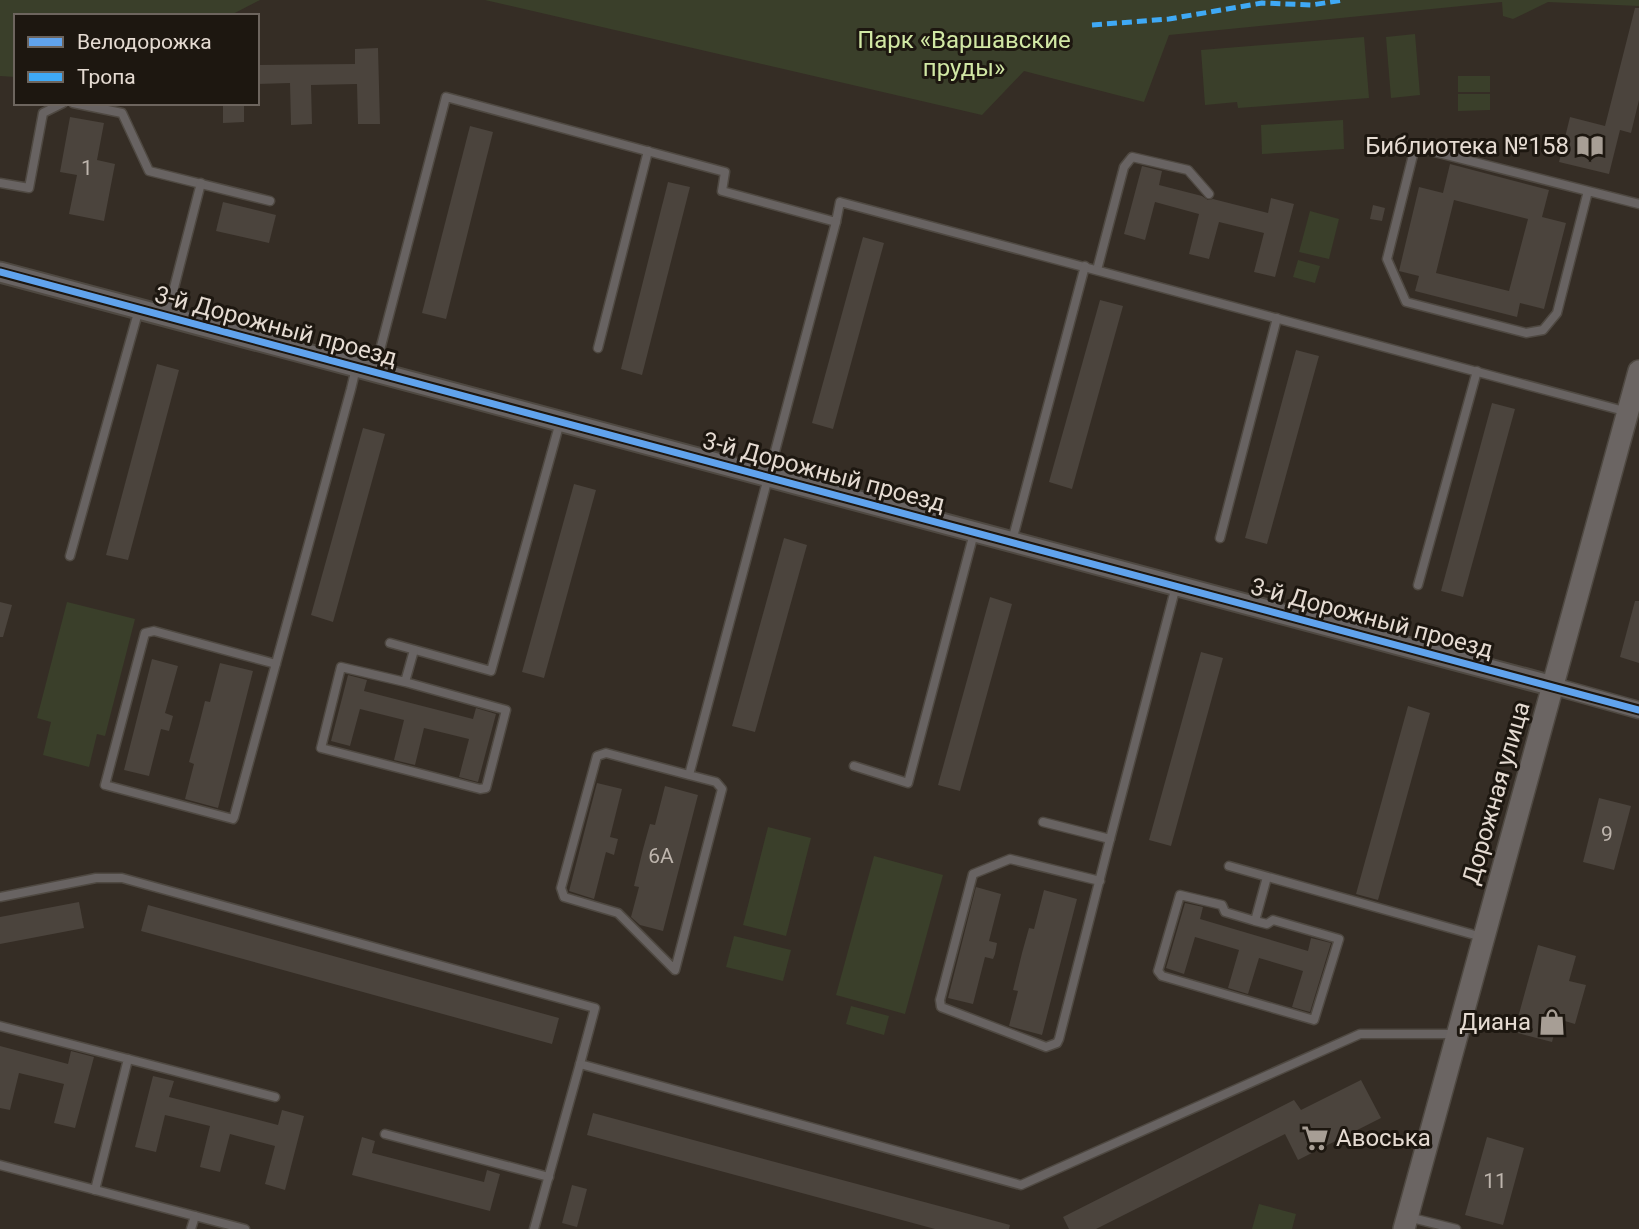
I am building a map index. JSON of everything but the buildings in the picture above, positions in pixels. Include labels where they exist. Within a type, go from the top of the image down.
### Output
[{"type":"main road","name":"Дорожная улица","points":[[1406,1223],[1639,371]]},
{"type":"street","name":"3-й Дорожный проезд","points":[[0,272],[1639,710]]},
{"type":"lane","points":[[276,664],[154,631],[145,633],[105,785],[233,819],[276,664],[446,97],[725,172],[722,191],[836,222]]},
{"type":"lane","points":[[0,183],[29,188],[43,114],[59,105]]},
{"type":"lane","points":[[83,105],[122,113],[149,171],[270,201]]},
{"type":"lane","points":[[1588,191],[1557,313],[1544,330],[1526,333],[1406,302],[1387,259],[1415,147],[1588,191],[1639,204]]},
{"type":"lane","points":[[598,348],[648,151]]},
{"type":"lane","points":[[1097,270],[1124,167],[1132,158],[1188,170],[1209,194]]},
{"type":"lane","points":[[167,317],[201,183]]},
{"type":"lane","points":[[688,775],[840,202],[1628,412]]},
{"type":"lane","points":[[1012,542],[1084,266]]},
{"type":"lane","points":[[70,556],[139,310]]},
{"type":"lane","points":[[1220,538],[1278,318]]},
{"type":"lane","points":[[1418,585],[1477,371]]},
{"type":"lane","points":[[390,643],[491,671],[560,422]]},
{"type":"lane","points":[[853,766],[908,783],[974,532]]},
{"type":"lane","points":[[1100,881],[1010,859],[973,874],[940,1000],[941,1007],[1046,1047],[1055,1046],[1100,881],[1176,586]]},
{"type":"lane","points":[[405,681],[414,650]]},
{"type":"lane","points":[[341,667],[405,681],[505,708],[486,788],[480,789],[321,748],[341,667]]},
{"type":"lane","points":[[606,752],[688,775],[716,782],[720,785],[722,794],[675,970],[618,914],[564,897],[560,891],[597,756],[606,752]]},
{"type":"lane","points":[[1043,822],[1110,839]]},
{"type":"lane","points":[[1229,866],[1483,938]]},
{"type":"lane","points":[[1255,921],[1268,877]]},
{"type":"lane","points":[[0,897],[96,878],[122,878],[595,1009],[534,1229]]},
{"type":"lane","points":[[1180,895],[1223,905],[1225,912],[1255,921],[1267,924],[1273,920],[1339,939],[1314,1020],[1159,974],[1158,967],[1180,895]]},
{"type":"lane","points":[[0,1026],[275,1097]]},
{"type":"lane","points":[[580,1064],[1020,1185],[1360,1034],[1457,1034]]},
{"type":"lane","points":[[94,1190],[128,1059]]},
{"type":"lane","points":[[385,1134],[548,1177]]},
{"type":"lane","points":[[0,1165],[245,1229]]},
{"type":"lane","points":[[191,1229],[195,1216]]},
{"type":"lane","points":[[1406,1223],[1456,1229]]},
{"type":"green space","points":[[0,0],[260,0],[233,14],[14,14],[14,77],[0,76]]},
{"type":"green space","name":"Парк «Варшавские пруды»","points":[[485,0],[1639,0],[1639,6],[1548,2],[1513,19],[1503,16],[1502,2],[1169,35],[1144,102],[1024,71],[982,115]]},
{"type":"green space","points":[[1415,34],[1420,95],[1391,98],[1386,37]]},
{"type":"green space","points":[[1364,37],[1369,98],[1238,108],[1237,102],[1205,105],[1201,50]]},
{"type":"green space","points":[[1458,76],[1490,76],[1490,92],[1458,92]]},
{"type":"green space","points":[[1458,94],[1490,94],[1490,110],[1458,111]]},
{"type":"green space","points":[[1343,120],[1344,149],[1262,154],[1261,125]]},
{"type":"green space","points":[[1310,211],[1339,219],[1329,259],[1299,252]]},
{"type":"green space","points":[[1298,260],[1320,266],[1315,283],[1293,277]]},
{"type":"green space","points":[[67,602],[135,619],[105,736],[97,734],[89,767],[43,755],[51,722],[37,718]]},
{"type":"green space","points":[[768,827],[811,838],[786,936],[743,925]]},
{"type":"green space","points":[[874,856],[943,875],[905,1014],[836,995]]},
{"type":"green space","points":[[734,936],[791,950],[783,981],[726,967]]},
{"type":"green space","points":[[851,1006],[889,1016],[884,1035],[846,1024]]},
{"type":"green space","points":[[1259,1204],[1296,1214],[1292,1229],[1252,1229]]},
{"type":"marked path","points":[[1092,25],[1169,19],[1262,3],[1311,5],[1344,0]]},
{"type":"cycle path","points":[[0,272],[1639,710]]},
{"type":"place","name":"Библиотека №158","points":[[1590,146]]},
{"type":"place","name":"Диана","points":[[1552,1022]]},
{"type":"place","name":"Авоська","points":[[1315,1138]]}]
